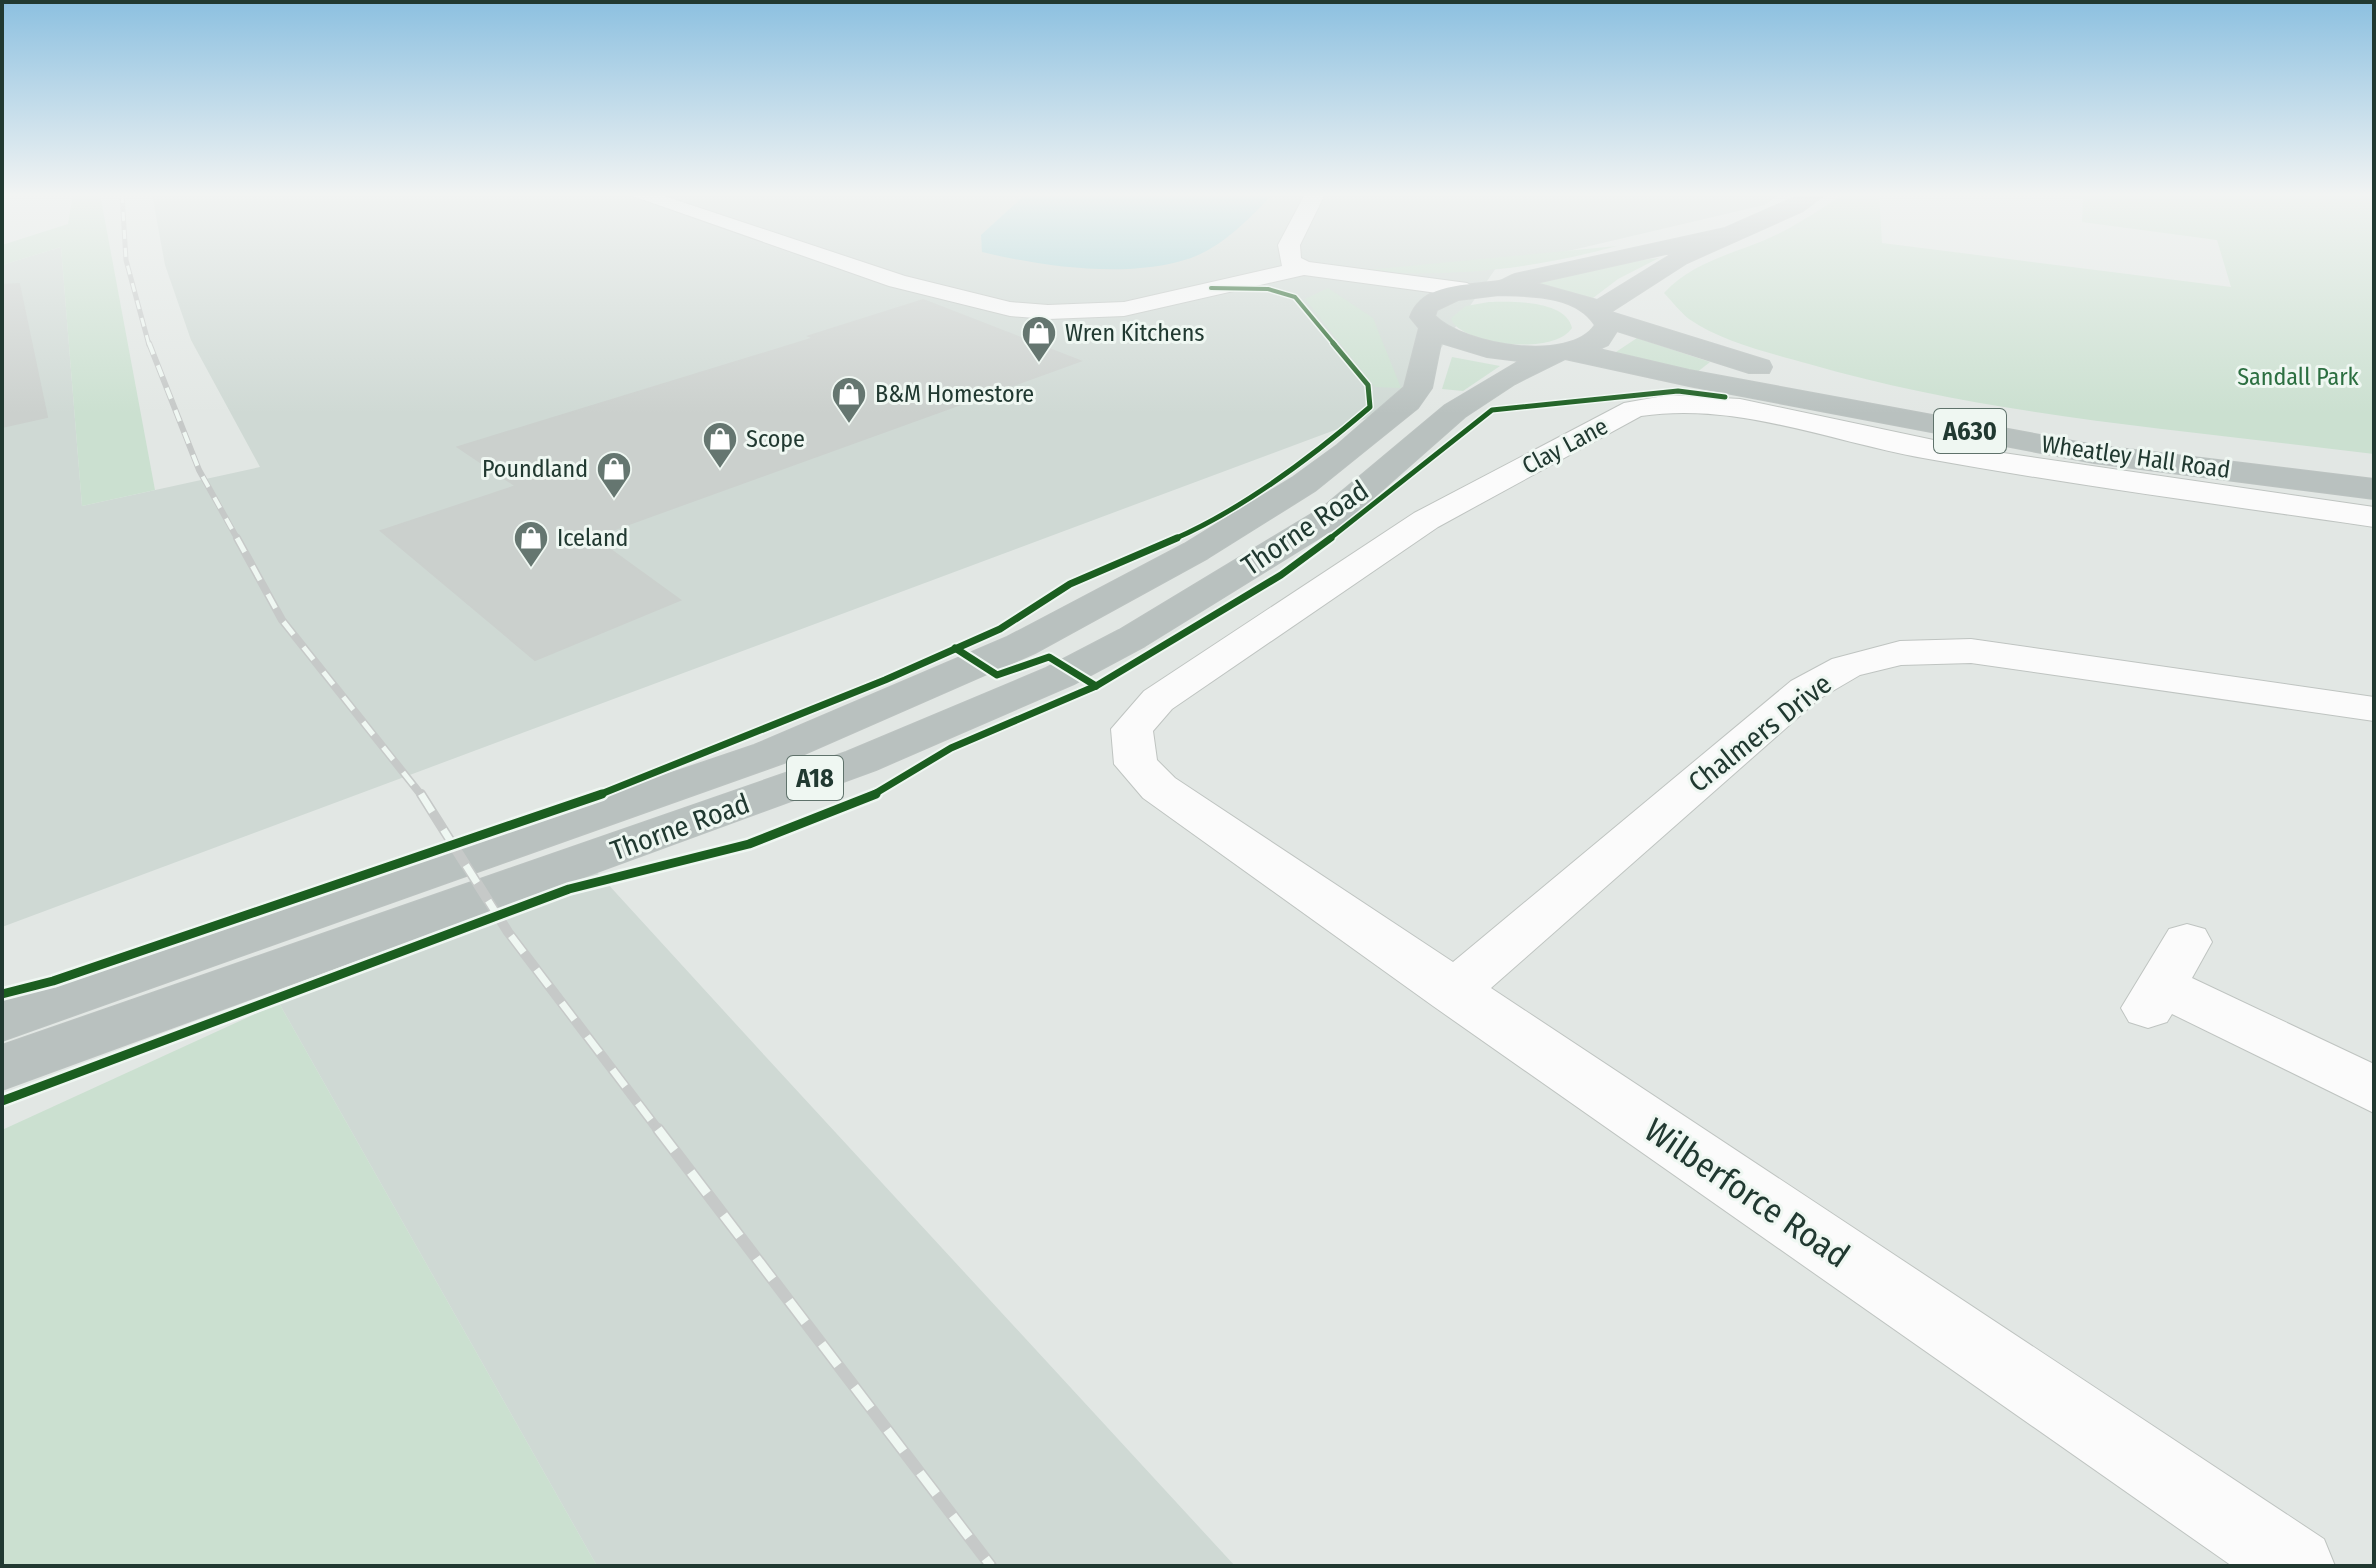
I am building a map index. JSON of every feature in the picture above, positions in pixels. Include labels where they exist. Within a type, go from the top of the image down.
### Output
[{"type":"highway","points":[[1426,323],[1426,306],[1432,300],[1575,267]]},
{"type":"highway","points":[[1601,315],[1641,279],[1664,267]]},
{"type":"highway","name":"Wheatley Hall Road","points":[[1475,289],[1547,293],[1601,315],[1811,384],[1921,406],[2078,433],[2374,468]]},
{"type":"highway","name":"Thorne Road","points":[[2,1068],[861,761],[1060,676],[1132,638],[1335,514],[1455,411],[1505,378],[1602,337],[1608,325],[1601,315]]},
{"type":"highway","name":"Wheatley Hall Road","points":[[1426,323],[1453,341],[1486,349],[1565,351],[1689,378],[2094,454],[2374,489]]},
{"type":"highway","name":"Thorne Road","points":[[2,1020],[769,754],[1021,645],[1185,558],[1304,484],[1348,451],[1408,402],[1418,388],[1426,323]]},
{"type":"street","points":[[856,267],[897,281],[1010,309],[1048,312],[1124,309],[1315,271],[1475,289]]},
{"type":"street","points":[[1305,267],[1426,323]]},
{"type":"street","name":"Clay Lane","points":[[1199,817],[1159,788],[1136,764],[1132,729],[1158,700],[1426,520],[1634,409],[1685,400],[1714,402],[1881,442],[2016,465],[2374,517]]},
{"type":"street","name":"Chalmers Drive","points":[[1452,992],[1805,690],[1846,667],[1900,653],[1971,651],[2374,709]]},
{"type":"street","name":"Wilberforce Road","points":[[1199,817],[2297,1566]]},
{"type":"street","points":[[2166,979],[2374,1090]]},
{"type":"shaded area","points":[[2,267],[63,267],[82,506],[260,467],[191,340],[166,267],[1500,267],[1402,405],[2,927]]},
{"type":"shaded area","points":[[595,870],[1235,1566],[597,1566],[279,1003]]},
{"type":"green space","points":[[63,267],[114,267],[155,490],[82,506]]},
{"type":"green space","points":[[1396,267],[1511,267],[1423,273],[1356,271]]},
{"type":"green space","points":[[1593,267],[1641,267],[1618,279],[1593,298],[1529,284]]},
{"type":"green space","name":"Sandall Park","points":[[1698,267],[2074,267],[2231,287],[2225,267],[2374,267],[2374,454],[2019,409],[1878,382],[1778,356],[1702,327],[1679,310],[1664,293]]},
{"type":"green space","points":[[1328,288],[1373,318],[1401,388],[1375,387],[1305,299]]},
{"type":"green space","points":[[1523,302],[1549,307],[1568,319],[1572,328],[1548,342],[1513,344],[1477,337],[1453,323],[1451,318],[1466,306]]},
{"type":"green space","points":[[1637,338],[1710,362],[1696,373],[1613,354]]},
{"type":"green space","points":[[1452,357],[1500,366],[1463,391],[1442,389]]},
{"type":"green space","points":[[279,1003],[597,1566],[2,1566],[2,1130]]},
{"type":"water","points":[[1075,267],[1146,267],[1114,269]]},
{"type":"building","points":[[19,284],[47,417],[2,427],[2,285]]},
{"type":"building","points":[[923,300],[1080,361],[593,537],[680,600],[535,660],[381,531],[516,486],[458,447],[814,338],[809,336]]},
{"type":"railway","points":[[128,267],[149,345]]},
{"type":"railway","points":[[149,343],[199,470],[238,540]]},
{"type":"railway","points":[[237,538],[282,620],[422,796]]},
{"type":"railway","points":[[421,794],[508,932],[659,1131]]},
{"type":"railway","points":[[658,1129],[991,1566]]},
{"type":"cycle path","points":[[2,994],[53,981],[613,790],[885,680],[1000,629],[1070,584],[1196,530],[1322,448],[1370,407],[1368,385],[1295,297],[1268,289],[1211,288]]},
{"type":"cycle path","points":[[2,1101],[569,889],[749,844],[881,792],[951,748],[1096,686],[1281,575],[1380,502],[1492,410],[1678,391],[1725,397]]},
{"type":"cycle path","points":[[955,648],[997,675],[1049,657],[1096,686]]},
{"type":"place","name":"Wren Kitchens","points":[[1039,364]]},
{"type":"place","name":"B&M Homestore","points":[[849,425]]},
{"type":"place","name":"Scope","points":[[720,470]]},
{"type":"place","name":"Poundland","points":[[614,500]]},
{"type":"place","name":"Iceland","points":[[531,569]]}]
